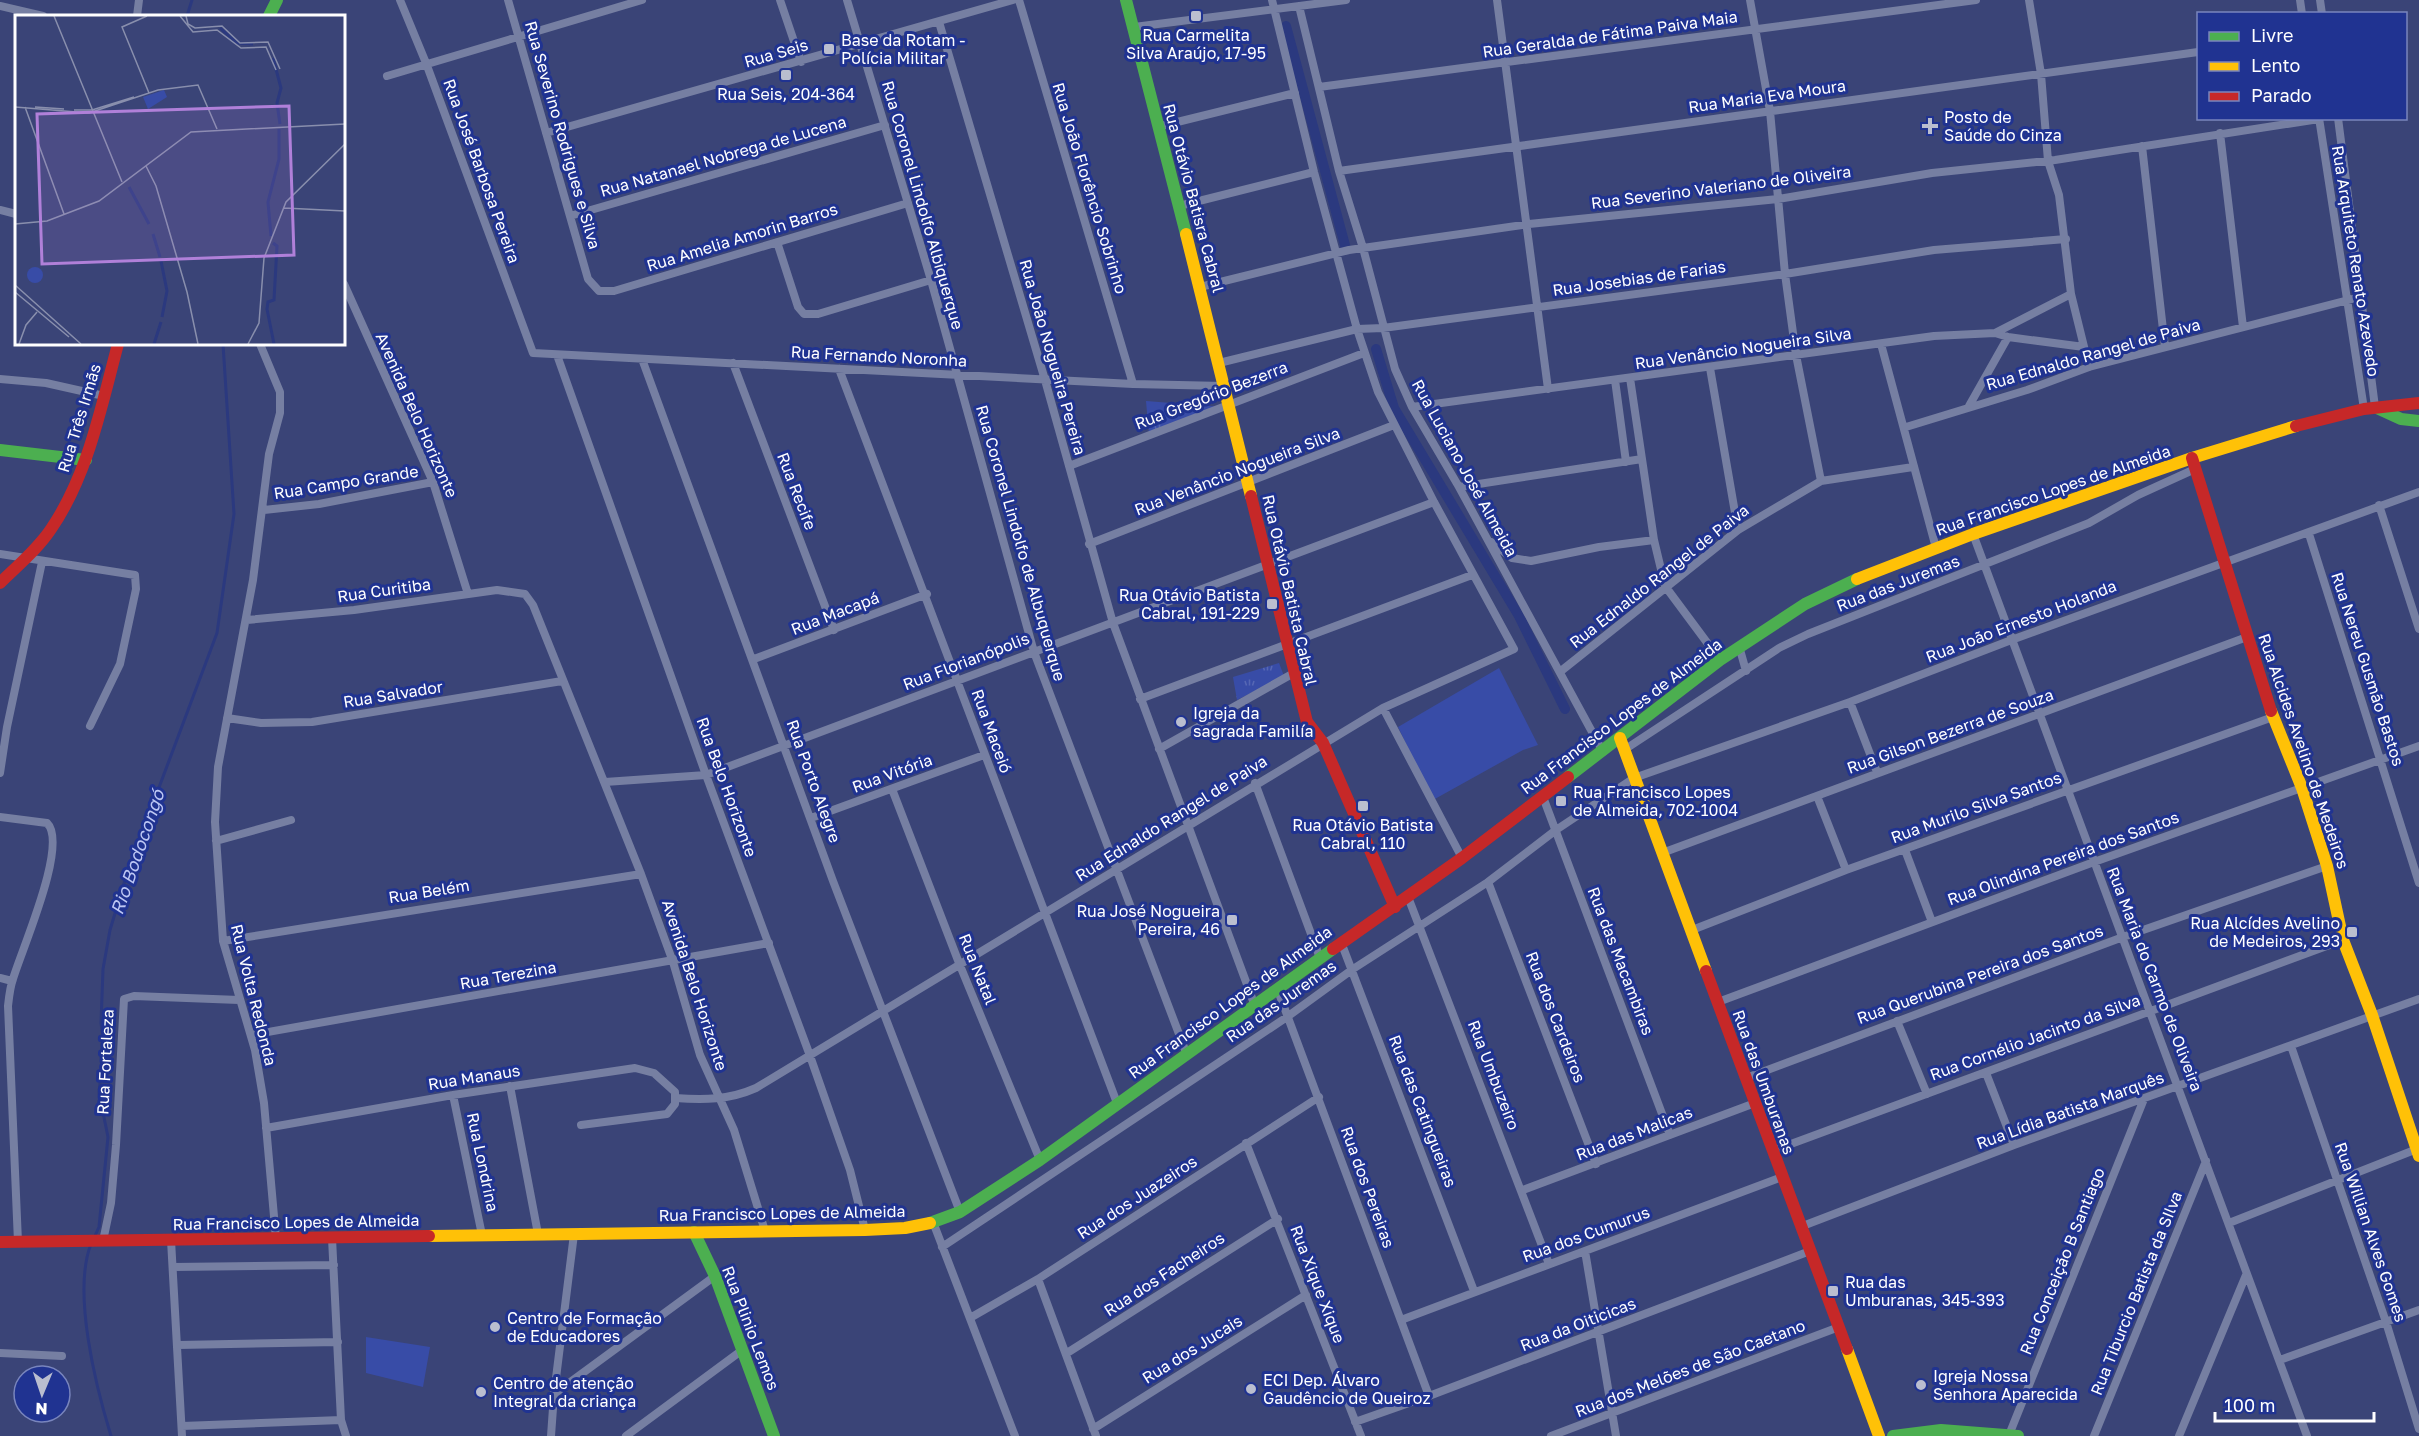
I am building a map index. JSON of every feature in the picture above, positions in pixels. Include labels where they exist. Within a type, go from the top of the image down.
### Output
[{"type":"street","points":[[137,15],[139,0]]},
{"type":"street","points":[[270,15],[277,0]]},
{"type":"street","name":"Rua José Barbosa Pereira","points":[[400,0],[426,63],[533,354]]},
{"type":"street","name":"Rua Severino Rodrigues e Silva","points":[[508,0],[588,279]]},
{"type":"street","points":[[387,76],[642,0]]},
{"type":"street","points":[[780,0],[801,62]]},
{"type":"street","name":"Rua Coronel Lindolfo Albiquerque","points":[[847,0],[957,375]]},
{"type":"street","name":"Rua Seis","points":[[546,133],[1013,0]]},
{"type":"street","name":"Rua João Florêncio Sobrinho","points":[[1019,0],[1133,384]]},
{"type":"street","name":"Rua Otávio Batisra Cabral","points":[[1126,0],[1157,127],[1220,363],[1228,405]]},
{"type":"street","points":[[1134,27],[1273,5],[1299,6],[1346,0]]},
{"type":"street","points":[[1497,0],[1529,225],[1548,389]]},
{"type":"street","points":[[1750,0],[1770,111],[1785,274],[1796,355],[1821,481]]},
{"type":"street","name":"Rua Geralda de Fátima Paiva Maia","points":[[1319,87],[1976,0]]},
{"type":"street","points":[[2030,0],[2041,74],[2048,161],[2059,195],[2071,294],[2089,368]]},
{"type":"street","points":[[1140,699],[1472,575],[1394,425],[1364,352],[1314,172],[1273,5]]},
{"type":"street","points":[[0,6],[39,15]]},
{"type":"street","name":"Rua Luciano José Almeida","points":[[1299,6],[1339,171],[1363,248],[1395,369],[1412,407],[1459,487],[1603,752]]},
{"type":"street","name":"Rua João Nogueira Pereira","points":[[939,22],[1045,380],[1089,544],[1113,623],[1255,1006]]},
{"type":"street","name":"Rua Maria Eva Moura","points":[[1339,171],[2197,52]]},
{"type":"street","points":[[1157,127],[1295,93]]},
{"type":"street","name":"Rua Severino Valeriano de Oliveira","points":[[1200,287],[1363,248],[1529,225],[1778,199],[1932,173],[2048,161],[2312,120]]},
{"type":"street","name":"Rua Arquiteto Renato Azevedo","points":[[2319,120],[2348,299],[2370,408]]},
{"type":"street","name":"Rua Arquiteto Renato Azevedo","points":[[2338,120],[2360,297],[2370,408]]},
{"type":"street","name":"Rua Natanael Nobrega de Lucena","points":[[570,216],[885,125]]},
{"type":"street","points":[[2220,133],[2243,327]]},
{"type":"street","points":[[2142,146],[2165,347]]},
{"type":"street","points":[[1179,206],[1314,172]]},
{"type":"street","name":"Rua Amelia Amorin Barros","points":[[588,279],[599,291],[614,291],[908,203]]},
{"type":"street","points":[[0,210],[15,214]]},
{"type":"street","name":"Rua Josebias de Farias","points":[[1220,363],[1357,329],[1383,328],[1785,274],[1934,250],[2066,238]]},
{"type":"street","points":[[777,242],[800,311],[809,315],[931,280]]},
{"type":"street","name":"Avenida Belo Horizonte","points":[[345,286],[433,482],[468,594]]},
{"type":"street","name":"Rua Venâncio Nogueira Silva","points":[[1412,407],[1934,336],[1995,333],[2071,294]]},
{"type":"street","name":"Rua Ednaldo Rangel de Paiva","points":[[1906,427],[2089,368],[2360,297]]},
{"type":"street","points":[[1995,333],[2008,338],[2084,347]]},
{"type":"street","points":[[1969,406],[2008,338]]},
{"type":"street","points":[[1881,344],[1906,427],[1912,467],[1936,548]]},
{"type":"street","name":"Rua Três Irmãs","points":[[0,583],[24,559],[59,516],[86,460],[118,345]]},
{"type":"street","name":"Rua Volta Redonda","points":[[260,345],[275,378],[280,402],[269,454],[264,510],[247,620],[218,767],[216,841],[223,941],[251,1035],[266,1128],[276,1239]]},
{"type":"street","name":"Rua Gregório Bezerra","points":[[1069,466],[1364,352]]},
{"type":"street","name":"Rua Fernando Noronha","points":[[533,354],[1045,380],[1224,386]]},
{"type":"street","name":"Rua Belo Horizonte","points":[[557,355],[706,775],[809,1053],[850,1170],[865,1230]]},
{"type":"street","name":"Rua Porto Alegre","points":[[642,359],[811,818],[960,1212]]},
{"type":"street","name":"Rua Recife","points":[[733,363],[834,630]]},
{"type":"street","points":[[1710,368],[1738,530]]},
{"type":"street","name":"Rua Maceió","points":[[839,369],[927,594],[984,755],[1118,1103]]},
{"type":"street","name":"Rua Coronel Lindolfo de Albuquerque","points":[[957,375],[1034,652],[1186,1055]]},
{"type":"street","points":[[1630,378],[1654,540],[1665,586],[1720,660]]},
{"type":"street","points":[[0,379],[46,383],[104,396]]},
{"type":"street","points":[[1615,380],[1626,462]]},
{"type":"street","name":"Rua Francisco Lopes de Almeida","points":[[0,1242],[865,1230],[905,1228],[933,1222],[960,1212],[1040,1160],[1341,942],[1395,907],[1603,752],[1622,744],[1739,646],[1806,604],[1852,581],[1973,534],[2194,464],[2286,428],[2370,408],[2419,403]]},
{"type":"street","name":"Rua Otávio Batista Cabral","points":[[1228,405],[1268,565],[1292,674],[1307,722],[1323,743],[1395,907]]},
{"type":"street","points":[[2370,408],[2419,421]]},
{"type":"street","name":"Rua Venâncio Nogueira Silva","points":[[1089,544],[1394,425]]},
{"type":"street","points":[[0,450],[86,460]]},
{"type":"street","points":[[1459,487],[1642,459]]},
{"type":"street","name":"Rua Alcides Avelino de Medeiros","points":[[2194,464],[2273,717],[2302,788],[2327,866],[2343,940],[2372,1016],[2418,1152]]},
{"type":"street","name":"Rua das Juremas","points":[[1622,744],[1746,672],[1779,648],[1808,634],[1985,566],[2109,513],[2194,464]]},
{"type":"street","name":"Rua Ednaldo Rangel de Paiva","points":[[1561,672],[1665,586],[1738,530],[1821,481],[1912,467]]},
{"type":"street","name":"Rua Campo Grande","points":[[264,510],[319,504],[433,482]]},
{"type":"street","name":"Rua João Ernesto Holanda","points":[[1634,778],[1850,702],[2013,639],[2223,562],[2309,534],[2419,492]]},
{"type":"street","name":"Rua Florianópolis","points":[[605,782],[706,775],[1434,502]]},
{"type":"street","points":[[2379,506],[2419,629]]},
{"type":"street","name":"Rua Maria do Carmo de Oliveira","points":[[1973,534],[2180,1087],[2246,1275],[2307,1436]]},
{"type":"street","name":"Rua Nereu Gusmão Bastos","points":[[2309,534],[2419,884]]},
{"type":"street","points":[[1487,539],[1512,558],[1531,561],[1599,547],[1654,540]]},
{"type":"street","points":[[0,554],[135,575],[136,590],[120,664],[90,726]]},
{"type":"street","points":[[0,773],[4,726],[42,562]]},
{"type":"street","name":"Rua Ednaldo Rangel de Paiva","points":[[883,1011],[1255,783],[1383,708],[1514,649],[1472,575]]},
{"type":"street","name":"Rua Curitiba","points":[[247,620],[319,614],[497,590],[525,594],[533,604],[562,681]]},
{"type":"street","name":"Rua Macapá","points":[[754,659],[927,594]]},
{"type":"street","name":"Rua Gilson Bezerra de Souza","points":[[1662,853],[2247,637]]},
{"type":"street","points":[[1739,646],[1746,672]]},
{"type":"street","points":[[1159,749],[1292,674]]},
{"type":"street","points":[[562,681],[605,782]]},
{"type":"street","name":"Rua Salvador","points":[[227,718],[269,723],[312,722],[562,681]]},
{"type":"street","points":[[1850,702],[1877,772]]},
{"type":"street","points":[[1383,708],[1462,858]]},
{"type":"street","name":"Rua Murilo Silva Santos","points":[[1692,930],[1846,870],[2069,788],[2273,717]]},
{"type":"street","name":"Rua das Umburanas","points":[[1622,744],[1879,1436]]},
{"type":"street","name":"Rua Olindina Pereira dos Santos","points":[[1718,1002],[2094,862],[2419,747]]},
{"type":"street","name":"Rua Vitória","points":[[811,818],[984,755]]},
{"type":"street","name":"Rua das Juremas","points":[[942,1247],[1287,1017],[1353,969],[1488,882],[1556,830],[1634,778]]},
{"type":"street","name":"Avenida Belo Horizonte","points":[[605,782],[642,874],[673,962],[700,1055],[734,1130],[765,1231]]},
{"type":"street","points":[[1255,783],[1320,958]]},
{"type":"street","name":"Rua Natal","points":[[892,789],[959,963],[1040,1160]]},
{"type":"street","points":[[1817,796],[1846,870]]},
{"type":"street","name":"Rua das Macambiras","points":[[1543,797],[1670,1135]]},
{"type":"street","points":[[0,817],[47,823],[52,829],[53,838],[40,901],[4,1006],[18,1242]]},
{"type":"street","points":[[216,841],[291,820]]},
{"type":"street","points":[[1905,850],[1932,922]]},
{"type":"street","name":"Rua Querubina Pereira dos Santos","points":[[1746,1078],[2123,937],[2327,866]]},
{"type":"street","name":"Rua Belém","points":[[223,941],[642,874]]},
{"type":"street","name":"Rua dos Cardeiros","points":[[1488,882],[1596,1164]]},
{"type":"street","name":"Rua Umbuzeiro","points":[[1408,897],[1549,1264]]},
{"type":"street","name":"Rua Cornélio Jacinto da Silva","points":[[1772,1151],[2343,940]]},
{"type":"street","name":"Rua das Catingueiras","points":[[1341,942],[1474,1291]]},
{"type":"street","name":"Rua Terezina","points":[[251,1035],[673,962],[769,943]]},
{"type":"street","points":[[0,978],[12,981]]},
{"type":"street","name":"Rua dos Pereiras","points":[[1277,988],[1429,1396]]},
{"type":"street","name":"Rua Fortaleza","points":[[98,1241],[114,1168],[124,999],[134,996],[239,999]]},
{"type":"street","name":"Rua Lídia Batista Marquês","points":[[1800,1227],[2014,1146],[2419,999]]},
{"type":"street","points":[[581,1125],[667,1114],[673,1109],[675,1098],[719,1099],[739,1095],[756,1088],[809,1053],[883,1011]]},
{"type":"street","points":[[1897,1021],[1927,1094]]},
{"type":"street","name":"Rua Willian Alves Gomes","points":[[2291,1046],[2386,1322],[2419,1428]]},
{"type":"street","name":"Rua Manaus","points":[[266,1128],[453,1095],[635,1068],[663,1079],[672,1087],[675,1098]]},
{"type":"street","points":[[1986,1073],[2014,1146]]},
{"type":"street","points":[[510,1086],[537,1234]]},
{"type":"street","name":"Rua Londrina","points":[[453,1095],[482,1235]]},
{"type":"street","name":"Rua dos Juazeiros","points":[[970,1318],[1038,1279],[1319,1097]]},
{"type":"street","name":"Rua Conceição B Santiago","points":[[2014,1435],[2144,1099]]},
{"type":"street","name":"Rua das Malicas","points":[[1522,1190],[1755,1104]]},
{"type":"street","name":"Rua Xique Xique","points":[[1246,1143],[1278,1219],[1361,1436]]},
{"type":"street","points":[[2229,1223],[2418,1152]]},
{"type":"street","name":"Rua Tiburcio Batista da SIlva","points":[[2094,1436],[2206,1161]]},
{"type":"street","name":"Rua dos Cumurus","points":[[1401,1320],[1782,1177]]},
{"type":"street","name":"Rua dos Facheiros","points":[[1067,1353],[1278,1219]]},
{"type":"street","points":[[933,1222],[1015,1436]]},
{"type":"street","name":"Rua Plinio Lemos","points":[[694,1232],[715,1276],[770,1434]]},
{"type":"street","points":[[551,1436],[574,1234]]},
{"type":"street","points":[[332,1238],[341,1420],[346,1436]]},
{"type":"street","points":[[171,1240],[182,1436]]},
{"type":"street","points":[[1585,1251],[1616,1436]]},
{"type":"street","name":"Rua da Oiticicas","points":[[1355,1422],[1600,1332],[1810,1251]]},
{"type":"street","points":[[172,1267],[334,1265]]},
{"type":"street","points":[[2179,1436],[2246,1275]]},
{"type":"street","points":[[554,1394],[715,1276]]},
{"type":"street","points":[[1038,1279],[1095,1433]]},
{"type":"street","name":"Rua dos Jucais","points":[[1095,1433],[1306,1295]]},
{"type":"street","points":[[2280,1360],[2419,1310]]},
{"type":"street","name":"Rua dos Melões de São Caetano","points":[[1551,1436],[1839,1327]]},
{"type":"street","points":[[178,1346],[338,1342]]},
{"type":"street","points":[[626,1436],[741,1351]]},
{"type":"street","points":[[0,1353],[62,1356]]},
{"type":"street","points":[[182,1425],[341,1420]]},
{"type":"street","points":[[1893,1436],[1941,1430],[2014,1435]]},
{"type":"green space","points":[[1146,401],[1221,407],[1149,434]]},
{"type":"green space","points":[[1279,663],[1284,676],[1237,700],[1233,677]]},
{"type":"green space","points":[[1499,668],[1538,745],[1523,750],[1433,800],[1398,727]]},
{"type":"green space","points":[[366,1337],[430,1347],[423,1387],[366,1373]]},
{"type":"waterway","name":"Rio Bodocongó","points":[[187,15],[192,0]]},
{"type":"waterway","points":[[1286,26],[1346,249]]},
{"type":"waterway","name":"Rio Bodocongó","points":[[94,1238],[99,1227],[108,1137],[99,1093],[104,1044],[101,1023],[103,969],[110,930],[128,870],[217,633],[234,514],[223,345]]},
{"type":"waterway","points":[[1376,349],[1394,408],[1519,616],[1565,709]]},
{"type":"waterway","name":"Rio Bodocongó","points":[[91,1244],[86,1264],[85,1313],[93,1366],[111,1436]]},
{"type":"traffic: fast","points":[[270,15],[277,0]]},
{"type":"traffic: fast","points":[[1126,0],[1186,234]]},
{"type":"traffic: fast","points":[[2377,408],[2401,419],[2419,421]]},
{"type":"traffic: fast","points":[[0,450],[86,460]]},
{"type":"traffic: fast","points":[[1568,777],[1720,660],[1805,604],[1857,579]]},
{"type":"traffic: fast","points":[[930,1223],[960,1212],[1040,1160],[1333,949]]},
{"type":"traffic: fast","points":[[694,1232],[715,1276],[774,1436]]},
{"type":"traffic: fast","points":[[1893,1436],[1941,1430],[2018,1436]]},
{"type":"traffic: slow","points":[[1186,234],[1251,496]]},
{"type":"traffic: slow","points":[[1857,579],[1973,534],[2192,458],[2296,426]]},
{"type":"traffic: slow","points":[[2271,711],[2302,788],[2327,866],[2343,940],[2372,1015],[2419,1156]]},
{"type":"traffic: slow","points":[[1620,738],[1706,971]]},
{"type":"traffic: slow","points":[[429,1236],[865,1230],[905,1228],[930,1223]]},
{"type":"traffic: slow","points":[[1847,1349],[1879,1436]]},
{"type":"traffic: jam","points":[[0,583],[45,537],[75,486],[92,440],[118,345]]},
{"type":"traffic: jam","points":[[2296,426],[2364,409],[2419,403]]},
{"type":"traffic: jam","points":[[2192,458],[2271,711]]},
{"type":"traffic: jam","points":[[1251,496],[1307,722],[1323,743],[1395,907]]},
{"type":"traffic: jam","points":[[1333,949],[1462,858],[1568,777]]},
{"type":"traffic: jam","points":[[1706,971],[1847,1349]]},
{"type":"traffic: jam","points":[[0,1242],[429,1236]]},
{"type":"place","name":"Rua Carmelita Silva Araújo, 17-95","points":[[1196,16]]},
{"type":"place","name":"Base da Rotam - Polícia Militar","points":[[829,49]]},
{"type":"place","name":"Rua Seis, 204-364","points":[[786,75]]},
{"type":"place","name":"Posto de Saúde do Cinza","points":[[1930,126]]},
{"type":"place","name":"Rua Otávio Batista Cabral, 191-229","points":[[1272,604]]},
{"type":"place","name":"Igreja da sagrada Familía","points":[[1181,722]]},
{"type":"place","name":"Rua Francisco Lopes de Almeida, 702-1004","points":[[1561,801]]},
{"type":"place","name":"Rua Otávio Batista Cabral, 110","points":[[1363,806]]},
{"type":"place","name":"Rua José Nogueira Pereira, 46","points":[[1232,920]]},
{"type":"place","name":"Rua Alcídes Avelino de Medeiros, 293","points":[[2352,932]]},
{"type":"place","name":"Rua das Umburanas, 345-393","points":[[1833,1291]]},
{"type":"place","name":"Centro de Formação de Educadores","points":[[495,1327]]},
{"type":"place","name":"Igreja Nossa Senhora Aparecida","points":[[1921,1385]]},
{"type":"place","name":"ECI Dep. Álvaro Gaudêncio de Queiroz","points":[[1251,1389]]},
{"type":"place","name":"Centro de atenção Integral da criança","points":[[481,1392]]}]
